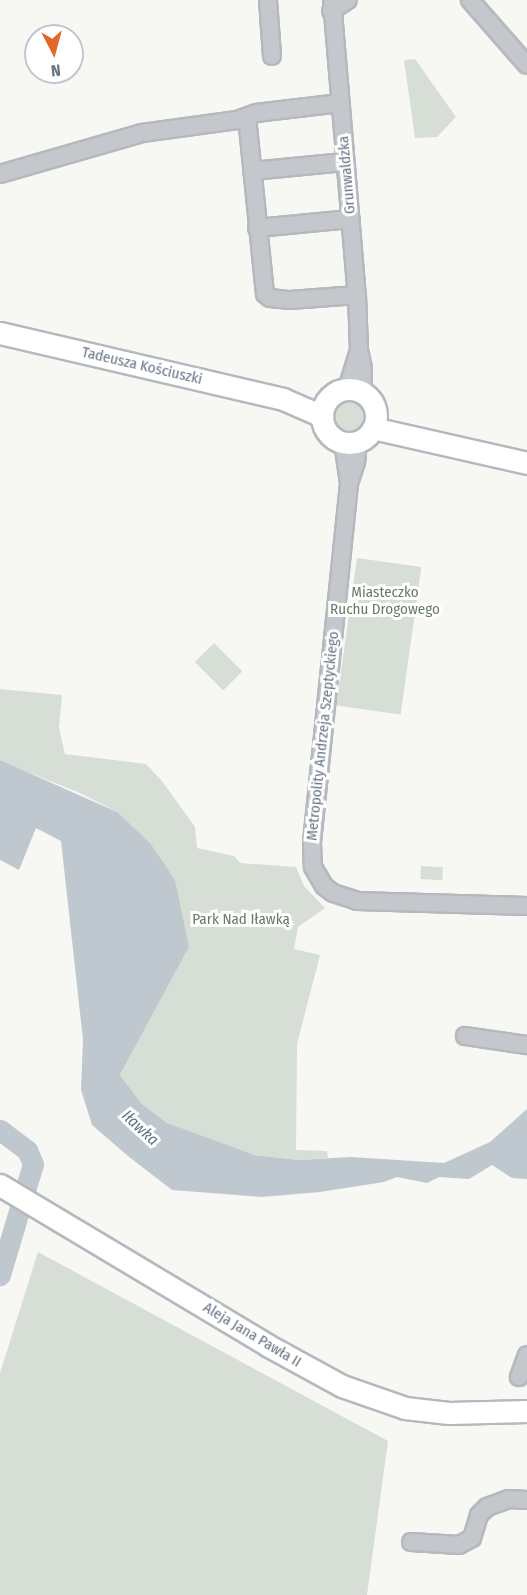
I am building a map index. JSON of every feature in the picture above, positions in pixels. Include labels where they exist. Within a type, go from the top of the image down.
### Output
[{"type":"main road","name":"Tadeusza Kościuszki","points":[[0,333],[324,409]]},
{"type":"main road","points":[[362,431],[369,398],[354,391],[339,391],[324,409],[326,429],[362,431],[527,452]]},
{"type":"main road","points":[[362,431],[527,463]]},
{"type":"main road","name":"Aleja Jana Pawła II","points":[[0,1185],[319,1375],[369,1397],[405,1408],[449,1413],[527,1411]]},
{"type":"street","points":[[268,0],[272,56]]},
{"type":"street","points":[[332,5],[348,0]]},
{"type":"street","points":[[470,0],[527,65]]},
{"type":"street","name":"Grunwaldzka","points":[[332,5],[357,295],[359,350],[363,369],[354,391]]},
{"type":"street","points":[[0,174],[142,133],[231,121],[256,112],[340,103]]},
{"type":"street","points":[[247,117],[263,289],[270,298],[290,300],[357,295]]},
{"type":"street","points":[[252,171],[345,162]]},
{"type":"street","points":[[257,228],[351,219]]},
{"type":"street","name":"Metropolity Andrzeja Szeptyckiego","points":[[362,431],[349,484],[312,843],[313,867],[318,878],[333,893],[357,901],[527,906]]},
{"type":"street","points":[[465,1036],[527,1045]]},
{"type":"street","points":[[519,1377],[527,1354]]},
{"type":"street","points":[[411,1542],[459,1545],[472,1538],[479,1515],[487,1507],[509,1499],[527,1500]]},
{"type":"green space","points":[[415,59],[456,117],[437,137],[415,138],[404,60]]},
{"type":"green space","points":[[350,398],[362,403],[367,415],[362,427],[350,432],[338,427],[333,415],[338,403]]},
{"type":"green space","name":"Miasteczko Ruchu Drogowego","points":[[357,558],[421,567],[401,715],[336,706]]},
{"type":"green space","points":[[214,643],[242,671],[223,690],[195,662]]},
{"type":"green space","name":"Park Nad Iławką","points":[[0,689],[62,695],[59,728],[65,754],[146,764],[162,781],[195,827],[197,848],[234,856],[240,863],[296,867],[304,886],[325,908],[298,927],[294,949],[320,955],[297,1044],[296,1150],[327,1151],[328,1158],[299,1160],[254,1155],[209,1141],[167,1123],[142,1104],[120,1075],[189,947],[117,812],[80,793],[0,761]]},
{"type":"green space","points":[[421,866],[443,867],[442,880],[420,879]]},
{"type":"green space","points":[[38,1252],[388,1441],[367,1595],[0,1595],[0,1373]]},
{"type":"water","name":"Iławka","points":[[0,760],[117,812],[150,843],[175,880],[189,947],[120,1075],[142,1104],[167,1123],[254,1155],[299,1160],[351,1157],[444,1163],[490,1142],[527,1109],[527,1179],[512,1178],[492,1165],[469,1179],[439,1177],[427,1183],[397,1177],[384,1182],[320,1192],[262,1197],[172,1190],[128,1156],[92,1125],[81,1090],[83,1040],[61,841],[36,828],[19,870],[0,860]]},
{"type":"waterway","points":[[0,1130],[27,1150],[33,1164],[0,1275]]}]
